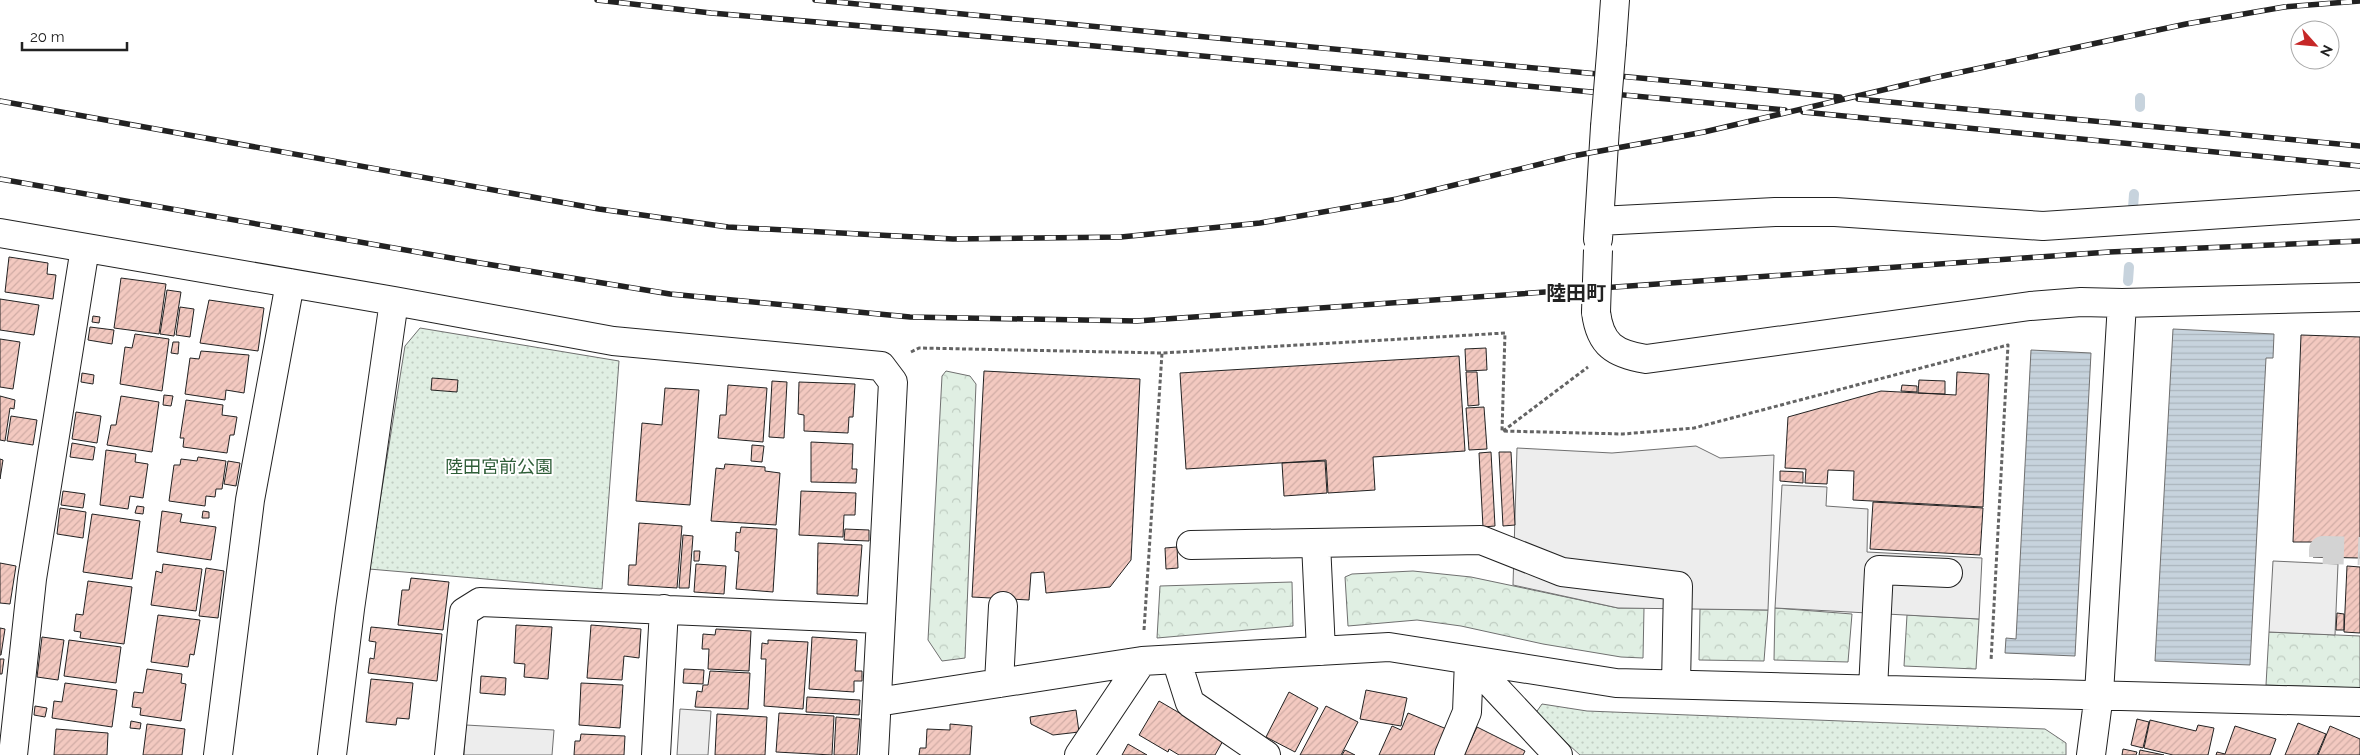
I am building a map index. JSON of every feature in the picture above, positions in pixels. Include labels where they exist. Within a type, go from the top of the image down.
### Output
[{"type":"street","points":[[1615,0],[1599,221],[1596,312],[1598,330],[1609,345],[1625,356],[1646,359],[2030,306],[2081,302],[2122,303],[2360,297]]},
{"type":"street","points":[[1599,221],[1775,212],[1835,212],[2043,226],[2360,205]]},
{"type":"street","points":[[0,233],[613,341],[881,366],[893,382],[874,755]]},
{"type":"street","points":[[13,755],[32,578],[85,248]]},
{"type":"street","points":[[218,755],[250,500],[290,283]]},
{"type":"street","points":[[332,755],[350,609],[394,301]]},
{"type":"street","points":[[2091,755],[2099,694],[2122,303]]},
{"type":"street","points":[[1191,545],[1481,540],[1562,572],[1678,586],[1676,684]]},
{"type":"street","points":[[1316,543],[1321,651]]},
{"type":"street","points":[[1873,689],[1879,570],[1948,573]]},
{"type":"street","points":[[449,755],[464,612],[480,602],[881,619]]},
{"type":"street","points":[[998,684],[1003,606]]},
{"type":"street","points":[[656,755],[664,609]]},
{"type":"street","points":[[877,702],[1142,661],[1389,647],[1616,683],[2360,702]]},
{"type":"street","points":[[1176,659],[1190,703],[1266,755]]},
{"type":"street","points":[[1449,755],[1466,712],[1469,660]]},
{"type":"street","points":[[1469,660],[1558,755]]},
{"type":"street","points":[[1079,755],[1142,661]]},
{"type":"path","points":[[881,366],[919,348],[1162,353],[1505,333],[1502,431]]},
{"type":"path","points":[[1502,431],[1623,434],[1694,428],[2008,345],[1990,692]]},
{"type":"path","points":[[1142,661],[1162,353]]},
{"type":"path","points":[[1502,431],[1583,371]]},
{"type":"green space","name":"陸田宮前公園","points":[[420,328],[619,361],[602,589],[369,569],[405,346]]},
{"type":"green space","points":[[946,371],[970,376],[976,384],[965,658],[942,661],[928,640],[942,376]]},
{"type":"green space","points":[[1413,571],[1471,577],[1618,608],[1644,608],[1643,658],[1621,657],[1543,644],[1461,626],[1417,620],[1348,626],[1345,577],[1352,574]]},
{"type":"green space","points":[[1292,582],[1293,626],[1157,638],[1160,586]]},
{"type":"green space","points":[[1775,608],[1852,614],[1848,662],[1774,660]]},
{"type":"green space","points":[[1700,609],[1768,610],[1764,661],[1699,660]]},
{"type":"green space","points":[[1907,615],[1979,619],[1976,669],[1904,666]]},
{"type":"green space","points":[[2269,632],[2360,636],[2360,688],[2266,685]]},
{"type":"green space","points":[[1542,704],[1587,711],[2045,729],[2066,743],[2066,755],[1580,755],[1535,714]]},
{"type":"shaded area","points":[[2173,329],[2274,334],[2273,358],[2266,358],[2250,665],[2155,661]]},
{"type":"shaded area","points":[[2031,350],[2091,353],[2075,656],[2005,653],[2006,638],[2016,639]]},
{"type":"shaded area","points":[[1696,446],[1720,458],[1774,455],[1768,610],[1618,608],[1513,585],[1517,448],[1612,453]]},
{"type":"shaded area","points":[[1782,485],[1827,487],[1826,506],[1868,509],[1867,552],[1982,558],[1979,619],[1775,608]]},
{"type":"shaded area","points":[[2273,561],[2338,564],[2335,635],[2269,632]]},
{"type":"shaded area","points":[[680,709],[711,711],[708,755],[677,755]]},
{"type":"shaded area","points":[[466,725],[554,730],[552,755],[464,755]]},
{"type":"building","points":[[9,257],[48,263],[47,274],[56,275],[53,299],[5,292]]},
{"type":"building","points":[[121,278],[166,284],[159,334],[114,328]]},
{"type":"building","points":[[167,290],[181,292],[174,336],[160,334]]},
{"type":"building","points":[[0,299],[39,305],[34,335],[0,330]]},
{"type":"building","points":[[209,300],[264,308],[258,351],[200,343]]},
{"type":"building","points":[[180,307],[194,309],[190,337],[176,335]]},
{"type":"building","points":[[93,316],[100,317],[99,323],[92,322]]},
{"type":"building","points":[[90,327],[114,330],[112,344],[88,340]]},
{"type":"building","points":[[135,334],[169,339],[162,391],[120,384],[125,347],[132,348]]},
{"type":"building","points":[[2301,335],[2360,337],[2360,558],[2313,557],[2313,542],[2293,542]]},
{"type":"building","points":[[0,339],[20,342],[13,389],[0,387]]},
{"type":"building","points":[[173,342],[179,342],[178,354],[171,353]]},
{"type":"building","points":[[1486,348],[1487,370],[1466,371],[1465,349]]},
{"type":"building","points":[[201,351],[249,355],[244,393],[226,390],[225,400],[185,394],[190,358],[199,359]]},
{"type":"building","points":[[1459,356],[1465,451],[1373,457],[1375,490],[1328,493],[1326,460],[1186,469],[1180,373]]},
{"type":"building","points":[[984,371],[1140,379],[1131,560],[1110,587],[1046,593],[1044,572],[1031,573],[1029,600],[972,597]]},
{"type":"building","points":[[1466,372],[1477,372],[1479,405],[1468,406]]},
{"type":"building","points":[[1957,372],[1989,374],[1983,507],[1853,500],[1854,471],[1828,470],[1827,484],[1805,483],[1806,469],[1785,468],[1788,417],[1881,391],[1956,395]]},
{"type":"building","points":[[82,373],[94,375],[93,384],[81,382]]},
{"type":"building","points":[[432,378],[458,380],[457,392],[431,390]]},
{"type":"building","points":[[1919,380],[1945,381],[1945,394],[1918,393]]},
{"type":"building","points":[[772,381],[787,382],[784,438],[769,437]]},
{"type":"building","points":[[799,382],[855,384],[853,417],[849,417],[848,433],[804,431],[804,415],[798,414]]},
{"type":"building","points":[[728,385],[767,388],[763,442],[718,438],[720,415],[726,415]]},
{"type":"building","points":[[1902,385],[1917,386],[1917,392],[1901,391]]},
{"type":"building","points":[[665,388],[699,390],[690,505],[636,501],[642,423],[662,425]]},
{"type":"building","points":[[164,395],[173,396],[171,406],[163,405]]},
{"type":"building","points":[[0,396],[15,400],[14,409],[10,408],[5,441],[0,440]]},
{"type":"building","points":[[121,396],[159,402],[152,452],[107,445],[111,425],[116,425]]},
{"type":"building","points":[[186,400],[223,405],[222,415],[237,417],[234,435],[230,435],[227,453],[183,447],[184,438],[180,438]]},
{"type":"building","points":[[1484,407],[1487,449],[1469,450],[1466,408]]},
{"type":"building","points":[[76,412],[101,416],[97,443],[72,439]]},
{"type":"building","points":[[11,416],[37,420],[33,445],[7,441]]},
{"type":"building","points":[[811,442],[853,444],[852,469],[857,469],[856,483],[811,482]]},
{"type":"building","points":[[72,443],[95,447],[93,460],[70,457]]},
{"type":"building","points":[[752,445],[764,446],[762,462],[751,461]]},
{"type":"building","points":[[106,450],[136,454],[135,462],[148,464],[143,498],[130,496],[128,509],[100,505]]},
{"type":"building","points":[[1491,452],[1495,526],[1483,527],[1479,453]]},
{"type":"building","points":[[1499,452],[1511,452],[1515,525],[1503,526]]},
{"type":"building","points":[[198,457],[226,461],[222,489],[216,489],[215,497],[206,496],[205,506],[169,501],[174,465],[180,465],[181,459],[197,461]]},
{"type":"building","points":[[0,459],[3,460],[0,479]]},
{"type":"building","points":[[228,461],[240,463],[236,486],[224,484]]},
{"type":"building","points":[[1325,461],[1327,493],[1284,496],[1282,463]]},
{"type":"building","points":[[725,464],[765,467],[765,471],[780,473],[776,525],[711,521],[716,468],[724,469]]},
{"type":"building","points":[[1780,471],[1803,472],[1803,483],[1780,481]]},
{"type":"building","points":[[63,491],[85,494],[83,508],[61,505]]},
{"type":"building","points":[[801,491],[856,493],[855,515],[844,515],[843,537],[799,535]]},
{"type":"building","points":[[1873,502],[1983,508],[1980,555],[1870,549]]},
{"type":"building","points":[[137,506],[144,507],[143,514],[135,513]]},
{"type":"building","points":[[60,508],[86,512],[83,538],[57,534]]},
{"type":"building","points":[[162,511],[182,514],[180,522],[216,527],[211,560],[157,552]]},
{"type":"building","points":[[203,511],[209,512],[209,518],[202,518]]},
{"type":"building","points":[[92,514],[140,521],[132,579],[83,572]]},
{"type":"building","points":[[639,523],[682,526],[677,588],[628,585],[629,565],[636,565]]},
{"type":"building","points":[[741,527],[777,529],[773,592],[736,589],[739,552],[735,551],[736,532],[740,533]]},
{"type":"building","points":[[845,529],[869,530],[869,541],[844,540]]},
{"type":"building","points":[[683,535],[693,536],[689,588],[679,588]]},
{"type":"building","points":[[818,543],[862,545],[858,596],[817,594]]},
{"type":"building","points":[[1177,547],[1178,568],[1166,569],[1165,548]]},
{"type":"building","points":[[694,551],[700,551],[699,561],[694,561]]},
{"type":"building","points":[[0,563],[16,566],[10,604],[0,603]]},
{"type":"building","points":[[163,564],[202,569],[196,611],[151,605],[156,571],[162,573]]},
{"type":"building","points":[[696,564],[726,566],[724,594],[694,592]]},
{"type":"building","points":[[2347,566],[2360,567],[2360,633],[2344,632]]},
{"type":"building","points":[[206,568],[224,571],[218,618],[199,616]]},
{"type":"building","points":[[411,578],[449,582],[443,630],[398,625],[402,590],[409,590]]},
{"type":"building","points":[[88,581],[132,587],[124,644],[80,638],[81,632],[74,631],[76,614],[83,615]]},
{"type":"building","points":[[2337,613],[2344,614],[2344,630],[2336,630]]},
{"type":"building","points":[[158,615],[200,620],[194,655],[190,654],[188,667],[151,662]]},
{"type":"building","points":[[516,625],[552,627],[548,679],[524,677],[525,664],[514,663]]},
{"type":"building","points":[[591,625],[641,629],[639,658],[624,656],[622,680],[587,678]]},
{"type":"building","points":[[371,627],[442,634],[437,681],[368,673],[370,658],[374,659],[376,642],[369,641]]},
{"type":"building","points":[[0,628],[5,629],[1,655],[0,655]]},
{"type":"building","points":[[716,629],[751,631],[749,671],[708,669],[709,649],[702,649],[703,634],[715,635]]},
{"type":"building","points":[[42,637],[64,640],[58,680],[37,677]]},
{"type":"building","points":[[812,637],[857,640],[855,671],[862,671],[862,681],[854,681],[854,692],[809,689]]},
{"type":"building","points":[[69,640],[121,647],[116,683],[64,676]]},
{"type":"building","points":[[768,640],[808,642],[803,709],[764,706],[766,659],[761,659],[762,643],[768,644]]},
{"type":"building","points":[[0,659],[4,659],[2,674],[0,674]]},
{"type":"building","points":[[147,669],[182,674],[181,683],[186,684],[181,721],[140,715],[141,708],[132,707],[134,692],[143,693]]},
{"type":"building","points":[[684,669],[704,670],[703,684],[683,683]]},
{"type":"building","points":[[710,671],[750,673],[748,709],[695,707],[697,691],[702,692],[703,685],[708,685]]},
{"type":"building","points":[[481,676],[506,678],[505,695],[480,693]]},
{"type":"building","points":[[371,679],[413,683],[409,719],[397,718],[396,725],[366,722]]},
{"type":"building","points":[[65,683],[117,690],[112,727],[52,718],[54,701],[62,702]]},
{"type":"building","points":[[581,683],[623,685],[620,728],[579,725]]},
{"type":"building","points":[[1366,690],[1407,698],[1401,726],[1360,719]]},
{"type":"building","points":[[1289,692],[1318,708],[1295,752],[1266,737]]},
{"type":"building","points":[[807,697],[860,700],[859,715],[806,712]]},
{"type":"building","points":[[1159,701],[1224,739],[1215,755],[1179,755],[1169,749],[1168,752],[1139,735]]},
{"type":"building","points":[[35,706],[47,708],[45,717],[34,715]]},
{"type":"building","points":[[1326,706],[1358,722],[1341,755],[1300,755]]},
{"type":"building","points":[[1076,710],[1079,732],[1053,735],[1031,724],[1030,717]]},
{"type":"building","points":[[779,713],[834,716],[832,755],[776,752]]},
{"type":"building","points":[[1408,713],[1449,730],[1438,755],[1379,755],[1392,726],[1401,730]]},
{"type":"building","points":[[717,714],[767,717],[765,755],[715,755]]},
{"type":"building","points":[[836,717],[860,719],[857,755],[834,755]]},
{"type":"building","points":[[2137,719],[2149,722],[2143,748],[2131,745]]},
{"type":"building","points":[[2150,720],[2196,731],[2198,725],[2214,728],[2208,755],[2173,755],[2144,748]]},
{"type":"building","points":[[131,721],[141,723],[140,729],[130,728]]},
{"type":"building","points":[[2298,723],[2326,734],[2317,755],[2285,755]]},
{"type":"building","points":[[147,724],[185,729],[182,755],[143,755]]},
{"type":"building","points":[[950,724],[972,726],[970,755],[919,755],[920,748],[926,748],[927,729],[950,730]]},
{"type":"building","points":[[2235,726],[2276,739],[2270,755],[2216,755],[2217,752],[2225,754]]},
{"type":"building","points":[[2330,726],[2360,739],[2360,755],[2318,755]]},
{"type":"building","points":[[1477,727],[1525,751],[1523,755],[1464,755]]},
{"type":"building","points":[[56,729],[108,733],[107,755],[54,755]]},
{"type":"building","points":[[581,734],[625,736],[624,755],[574,755],[575,741],[580,741]]},
{"type":"building","points":[[1128,744],[1147,755],[1122,755]]},
{"type":"building","points":[[2123,749],[2137,752],[2136,755],[2122,755]]},
{"type":"building","points":[[1345,750],[1355,755],[1342,755]]},
{"type":"building","points":[[2140,750],[2164,755],[2139,755]]},
{"type":"waterway","points":[[2140,98],[2140,107]]},
{"type":"waterway","points":[[2133,208],[2134,194]]},
{"type":"waterway","points":[[2128,281],[2129,267]]},
{"type":"tunnel","points":[[2323,557],[2323,550],[2360,551]]},
{"type":"railway","points":[[597,0],[711,13],[1095,46],[1785,110]]},
{"type":"railway","points":[[815,0],[1840,97]]},
{"type":"railway","points":[[0,101],[599,209],[728,227],[953,239],[1121,237],[1260,223],[1397,199],[1573,156],[1704,132],[1938,77],[2186,24],[2284,7],[2360,1]]},
{"type":"railway","points":[[1858,99],[2360,146]]},
{"type":"railway","points":[[1803,112],[2360,166]]},
{"type":"railway","points":[[0,179],[480,263],[670,294],[910,317],[1137,321],[2109,252],[2360,241]]},
{"type":"district","name":"陸田町","points":[[1576,293]]}]
